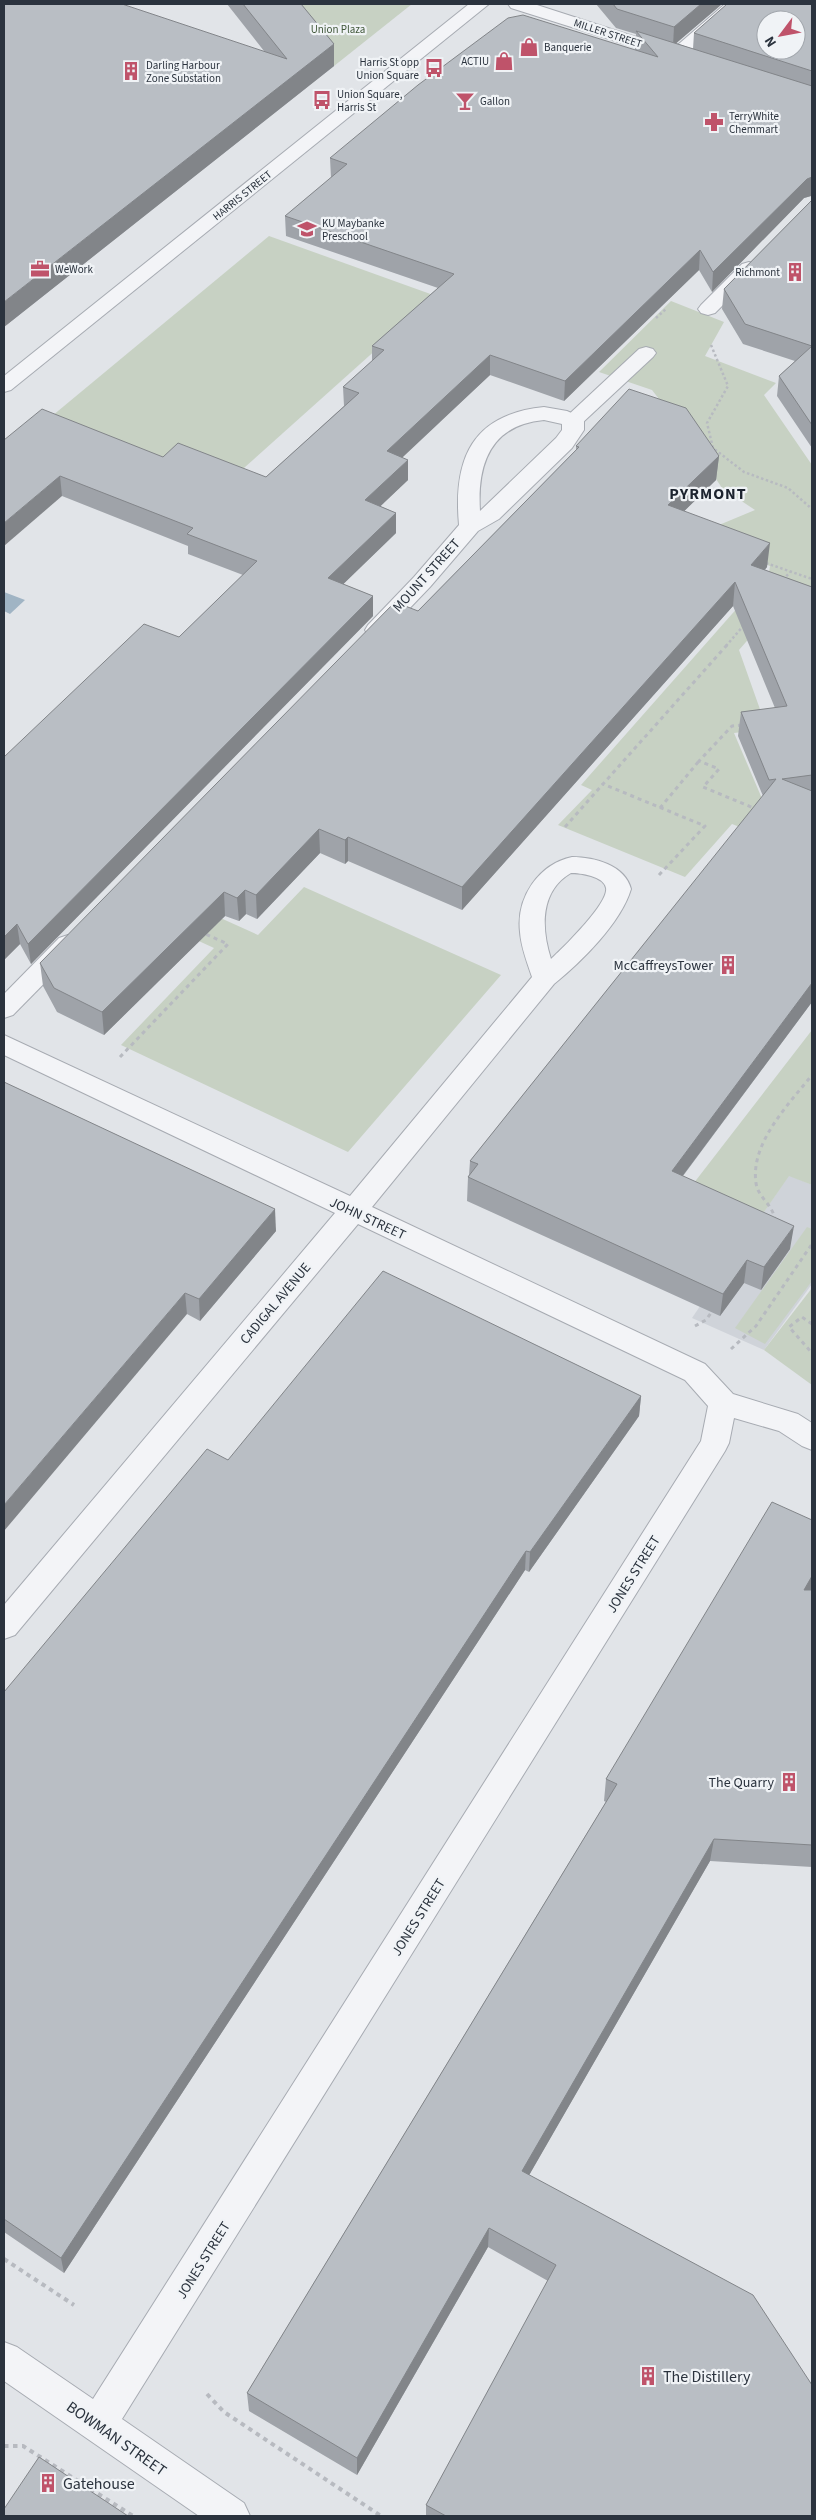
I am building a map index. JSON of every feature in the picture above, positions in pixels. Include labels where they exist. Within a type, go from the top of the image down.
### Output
[{"type":"street","name":"HARRIS STREET","points":[[4,386],[480,4]]},
{"type":"street","name":"MILLER STREET","points":[[517,4],[694,61]]},
{"type":"street","points":[[676,55],[735,4]]},
{"type":"street","points":[[708,309],[764,253]]},
{"type":"street","name":"MOUNT STREET","points":[[360,646],[422,582],[470,526],[491,514],[564,443],[573,430],[573,421],[646,353]]},
{"type":"street","name":"MOUNT STREET","points":[[470,526],[468,481],[473,460],[488,439],[514,420],[531,414],[545,412],[563,416],[573,421]]},
{"type":"street","points":[[4,1009],[84,928]]},
{"type":"street","name":"CADIGAL AVENUE","points":[[4,1626],[353,1211],[544,978]]},
{"type":"street","name":"JOHN STREET","points":[[4,1044],[695,1372],[723,1403]]},
{"type":"street","points":[[723,1403],[788,1422],[812,1438]]},
{"type":"street","name":"JONES STREET","points":[[98,2424],[715,1443],[723,1403]]},
{"type":"street","name":"BOWMAN STREET","points":[[4,2360],[231,2516]]},
{"type":"path","points":[[708,309],[711,347],[728,386],[707,423],[712,448],[744,472],[788,488],[812,509]]},
{"type":"path","points":[[758,560],[812,579]]},
{"type":"path","points":[[778,586],[790,572]]},
{"type":"path","points":[[564,828],[745,623]]},
{"type":"path","points":[[660,808],[699,761],[732,726],[750,724]]},
{"type":"path","points":[[699,761],[719,769],[703,787],[758,810]]},
{"type":"path","points":[[603,784],[705,826],[663,874]]},
{"type":"path","points":[[92,1086],[228,944],[202,932]]},
{"type":"path","points":[[770,1228],[775,1220],[775,1213],[759,1192],[756,1183],[758,1156],[776,1120],[812,1075]]},
{"type":"path","points":[[695,1372],[722,1357],[749,1335],[812,1244]]},
{"type":"path","points":[[706,1320],[716,1306]]},
{"type":"path","points":[[812,1324],[802,1317],[789,1327],[812,1353]]},
{"type":"path","points":[[4,2259],[74,2305]]},
{"type":"path","points":[[207,2394],[224,2412],[381,2516]]},
{"type":"path","points":[[4,2446],[23,2446],[133,2516]]},
{"type":"shaded area","points":[[789,1175],[812,1185],[812,1284],[764,1350],[692,1318]]},
{"type":"green space","name":"Union Plaza","points":[[284,4],[412,4],[334,66]]},
{"type":"green space","points":[[269,236],[436,296],[226,484],[52,416]]},
{"type":"green space","points":[[671,301],[724,322],[705,356],[776,383],[764,395],[812,465],[812,605],[787,595],[739,650],[762,715],[812,723],[734,733],[781,843],[732,824],[685,877],[558,825],[592,790],[581,785],[769,572],[770,566],[667,527],[719,525],[755,510],[722,488],[684,431],[652,390],[599,372]]},
{"type":"green space","points":[[304,887],[501,975],[348,1152],[121,1045],[214,948],[142,915],[165,893],[258,935]]},
{"type":"green space","points":[[812,1030],[812,1185],[789,1176],[760,1218],[690,1188]]},
{"type":"green space","points":[[807,1227],[812,1229],[812,1281],[765,1344],[735,1328]]},
{"type":"green space","points":[[812,1288],[812,1385],[764,1350]]},
{"type":"water","points":[[4,592],[25,600],[10,614],[4,611]]},
{"type":"building","points":[[4,4],[122,4],[287,59],[243,4],[301,4],[334,44],[4,302]]},
{"type":"building","points":[[613,4],[701,4],[674,27],[617,9]]},
{"type":"building","points":[[727,4],[812,4],[812,71],[778,60],[806,60],[806,10],[756,10],[756,53],[694,33]]},
{"type":"building","points":[[523,15],[658,57],[636,31],[812,86],[812,177],[807,179],[713,272],[700,250],[565,381],[490,355],[387,451],[408,460],[365,500],[396,513],[328,578],[373,596],[28,944],[17,924],[4,937],[4,757],[144,624],[179,637],[257,561],[187,534],[193,528],[60,476],[4,523],[4,440],[42,409],[163,457],[178,443],[266,477],[359,393],[343,387],[384,350],[372,346],[454,274],[285,216],[347,164],[330,158],[418,85],[508,18]]},
{"type":"building","points":[[812,200],[812,346],[745,324],[724,289]]},
{"type":"building","points":[[812,346],[812,425],[779,376]]},
{"type":"building","points":[[629,389],[686,408],[719,456],[668,505],[770,543],[751,565],[812,587],[812,775],[782,779],[812,791],[812,983],[672,1171],[794,1226],[764,1267],[747,1260],[723,1294],[468,1177],[478,1164],[470,1161],[776,779],[769,780],[741,712],[787,706],[735,582],[462,887],[348,837],[345,840],[319,829],[256,895],[245,890],[237,898],[224,892],[102,1012],[54,988],[40,963],[395,602],[418,611],[579,447],[576,446]]},
{"type":"building","points":[[4,1082],[275,1209],[199,1299],[185,1293],[4,1505]]},
{"type":"building","points":[[383,1271],[641,1396],[530,1552],[526,1551],[61,2258],[4,2219],[4,1692],[207,1449],[228,1460]]},
{"type":"building","points":[[772,1502],[812,1520],[812,1576],[804,1590],[812,1590],[812,1845],[714,1839],[522,2171],[753,2295],[812,2385],[812,2516],[446,2516],[426,2505],[556,2265],[489,2228],[357,2458],[247,2393],[617,1784],[606,1779]]},
{"type":"building","points":[[39,2457],[128,2516],[4,2516],[4,2509]]},
{"type":"place","name":"Banquerie","points":[[529,47]]},
{"type":"place","name":"ACTIU","points":[[504,61]]},
{"type":"place","name":"Harris St opp Union Square","points":[[434,68]]},
{"type":"place","name":"Darling Harbour Zone Substation","points":[[131,71]]},
{"type":"place","name":"Union Square, Harris St","points":[[322,100]]},
{"type":"place","name":"Gallon","points":[[465,101]]},
{"type":"place","name":"TerryWhite Chemmart","points":[[714,122]]},
{"type":"place","name":"KU Maybanke Preschool","points":[[307,229]]},
{"type":"place","name":"WeWork","points":[[40,269]]},
{"type":"place","name":"Richmont","points":[[795,272]]},
{"type":"place","name":"McCaffreysTower","points":[[728,965]]},
{"type":"place","name":"The Quarry","points":[[789,1782]]},
{"type":"place","name":"The Distillery","points":[[648,2376]]},
{"type":"place","name":"Gatehouse","points":[[48,2483]]},
{"type":"district","name":"PYRMONT","points":[[708,493]]}]
